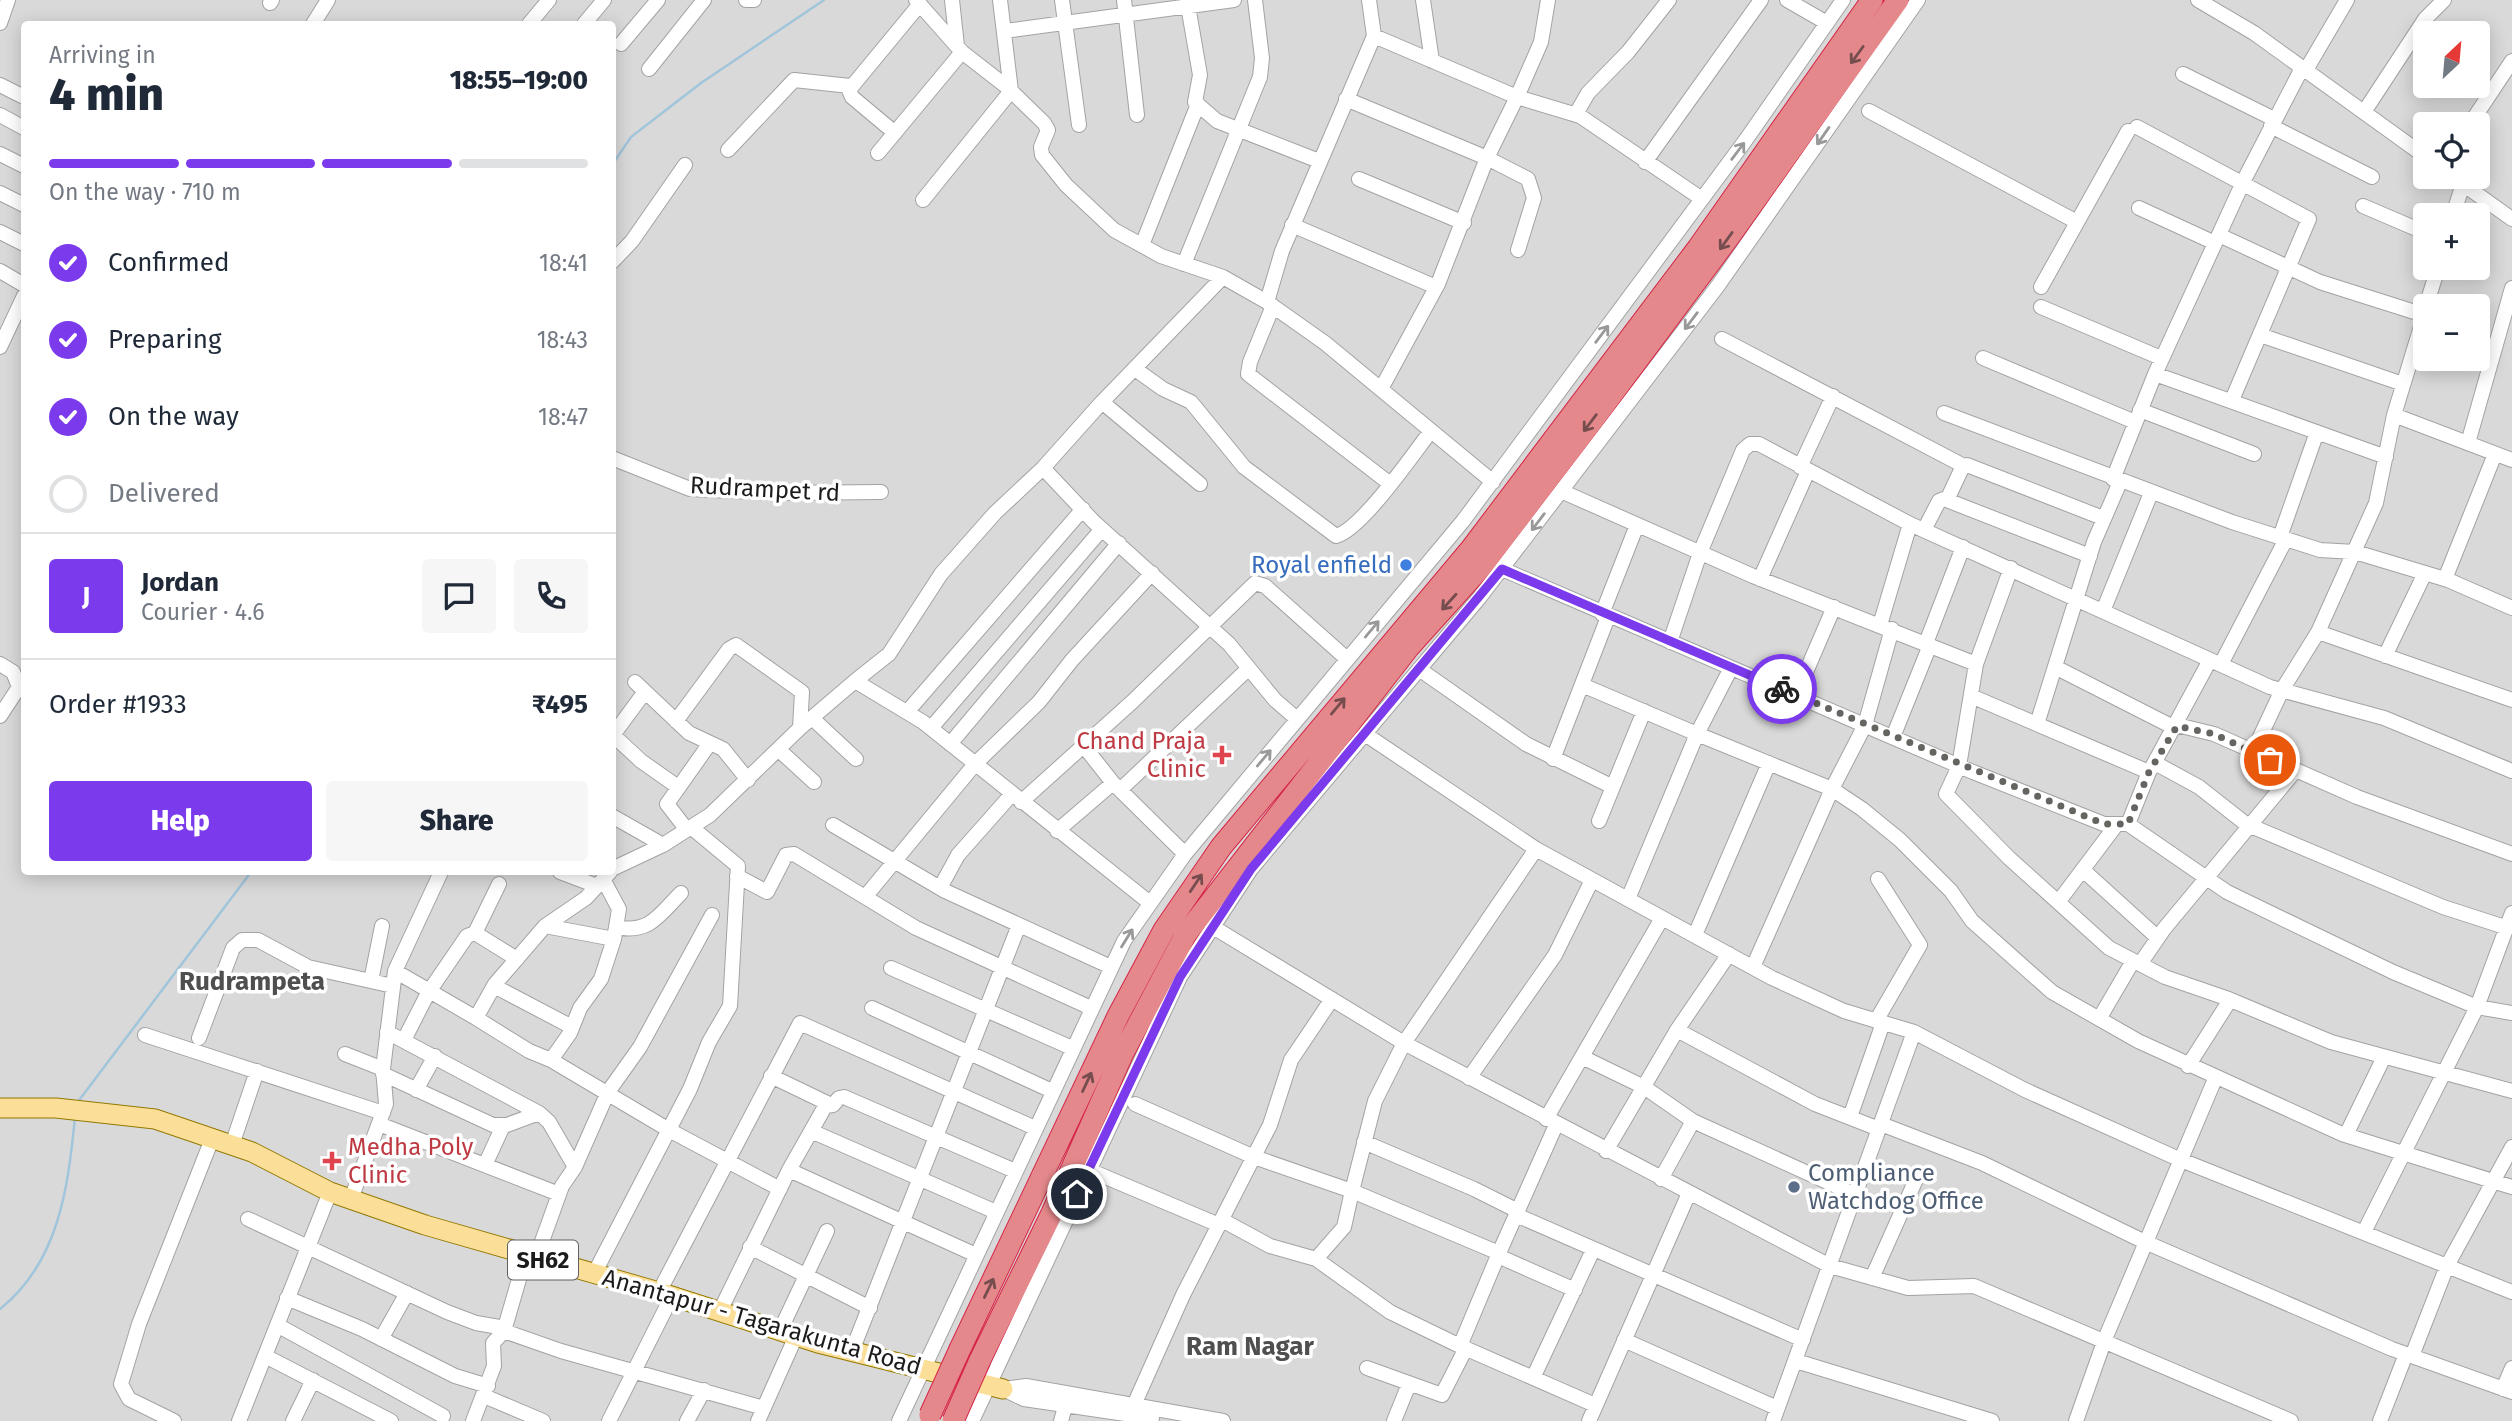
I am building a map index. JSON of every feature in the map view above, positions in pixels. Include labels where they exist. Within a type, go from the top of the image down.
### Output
[{"type":"highway","points":[[928,1418],[1118,1016],[1164,930],[1221,847],[1471,550],[1698,248],[1872,0]]},
{"type":"highway","points":[[953,1421],[1052,1213],[1123,1053],[1186,934],[1400,658],[1482,566],[1729,237],[1898,0]]},
{"type":"main road","name":"Anantapur - Tagarakunta Road","points":[[0,1108],[56,1108],[155,1119],[252,1152],[330,1192],[351,1199],[531,1256],[666,1294],[788,1334],[996,1387]]},
{"type":"street","points":[[0,21],[8,0]]},
{"type":"street","points":[[315,21],[328,0]]},
{"type":"street","points":[[532,21],[549,0]]},
{"type":"street","points":[[586,21],[604,0]]},
{"type":"street","points":[[621,44],[658,0]]},
{"type":"street","points":[[649,69],[704,0]]},
{"type":"street","points":[[746,0],[754,0]]},
{"type":"street","points":[[878,153],[960,49],[952,0]]},
{"type":"street","points":[[923,200],[1011,90],[1000,0]]},
{"type":"street","points":[[1062,0],[1079,125]]},
{"type":"street","points":[[1124,0],[1137,115]]},
{"type":"street","points":[[1005,31],[1126,15],[1187,3],[1234,0]]},
{"type":"street","points":[[1184,264],[1240,131],[1262,69],[1255,0]]},
{"type":"street","points":[[1370,0],[1374,36],[1292,225],[1248,374],[1390,483]]},
{"type":"street","points":[[1423,0],[1432,61]]},
{"type":"street","points":[[1381,389],[1436,287],[1464,223],[1487,158],[1541,42],[1548,0]]},
{"type":"street","points":[[1576,114],[1588,93],[1628,52],[1668,0]]},
{"type":"street","points":[[1645,162],[1761,0]]},
{"type":"street","points":[[1787,0],[1828,23]]},
{"type":"street","points":[[899,1421],[1124,942],[1185,854],[1493,482],[1702,199],[1843,0]]},
{"type":"street","points":[[972,1421],[996,1387],[1089,1170],[1180,977],[1251,869],[1502,569],[1859,106],[1918,0]]},
{"type":"street","points":[[2198,0],[2253,33],[2413,148]]},
{"type":"street","points":[[2038,724],[2090,556],[2161,358],[2273,122],[2347,0]]},
{"type":"street","points":[[2364,113],[2425,19],[2444,0]]},
{"type":"street","points":[[895,133],[852,97],[850,86],[918,2],[960,49],[1011,90],[1044,123],[1048,130],[1041,147],[1042,155],[1066,185],[1114,230],[1184,264],[1223,277],[1270,304],[1381,389],[1493,482]]},
{"type":"street","points":[[1187,3],[1200,75],[1195,102],[1217,121],[1319,161]]},
{"type":"street","points":[[1374,36],[1517,97],[1576,114],[1702,199]]},
{"type":"street","points":[[2478,112],[2512,61]]},
{"type":"street","points":[[2183,74],[2372,177]]},
{"type":"street","points":[[728,150],[794,80],[850,86]]},
{"type":"street","points":[[0,85],[21,96]]},
{"type":"street","points":[[1346,99],[1487,158],[1528,179],[1534,198],[1518,250]]},
{"type":"street","points":[[1142,245],[1174,171],[1198,104]]},
{"type":"street","points":[[1859,106],[2077,222]]},
{"type":"street","points":[[0,115],[21,126]]},
{"type":"street","points":[[2041,287],[2132,129],[2243,183],[2309,219],[2232,400]]},
{"type":"street","points":[[0,154],[21,164]]},
{"type":"street","points":[[616,258],[632,241],[685,165]]},
{"type":"street","points":[[1359,179],[1464,223]]},
{"type":"street","points":[[2470,189],[2512,219]]},
{"type":"street","points":[[0,192],[21,203]]},
{"type":"street","points":[[2362,206],[2413,228]]},
{"type":"street","points":[[2139,208],[2320,282],[2413,307]]},
{"type":"street","points":[[1292,225],[1436,287]]},
{"type":"street","points":[[0,232],[21,242]]},
{"type":"street","points":[[0,271],[21,283]]},
{"type":"street","points":[[616,871],[710,815],[800,728],[889,654],[942,574],[995,513],[1043,468],[1102,402],[1223,277]]},
{"type":"street","points":[[2468,443],[2512,288]]},
{"type":"street","points":[[0,346],[21,302]]},
{"type":"street","points":[[2041,307],[2161,358]]},
{"type":"street","points":[[2260,335],[2403,384]]},
{"type":"street","points":[[1722,339],[1964,466],[2104,517]]},
{"type":"street","points":[[2253,752],[2282,690],[2318,632],[2376,503],[2394,415],[2413,350]]},
{"type":"street","points":[[1983,358],[2138,416],[2254,454]]},
{"type":"street","points":[[1135,369],[1163,389],[1191,402],[1244,467],[1333,535],[1346,531],[1390,483],[1431,431]]},
{"type":"street","points":[[2155,374],[2386,457]]},
{"type":"street","points":[[1760,579],[1833,396]]},
{"type":"street","points":[[1102,402],[1200,484]]},
{"type":"street","points":[[1944,413],[2151,493],[2320,550],[2355,552],[2445,579],[2512,608]]},
{"type":"street","points":[[2394,415],[2424,429],[2512,460]]},
{"type":"street","points":[[2059,901],[2123,824],[2152,767],[2216,662],[2283,538],[2317,432]]},
{"type":"street","points":[[1670,642],[1700,553],[1747,446],[1759,444],[1917,527],[2216,662],[2282,690],[2384,718],[2512,771]]},
{"type":"street","points":[[2445,579],[2495,454]]},
{"type":"street","name":"Rudrampet rd","points":[[616,460],[690,489],[777,493],[881,492]]},
{"type":"street","points":[[1947,500],[1964,466]]},
{"type":"street","points":[[1043,468],[1102,529],[1211,627],[1275,700],[1297,719]]},
{"type":"street","points":[[1561,491],[1760,579],[1976,664]]},
{"type":"street","points":[[2103,611],[2151,493]]},
{"type":"street","points":[[1753,967],[1832,789],[1865,725],[1886,627],[1917,527],[1939,501],[1947,500],[2090,556]]},
{"type":"street","points":[[907,712],[1083,509]]},
{"type":"street","points":[[1553,760],[1637,525]]},
{"type":"street","points":[[930,728],[1102,529]]},
{"type":"street","points":[[950,744],[1119,543]]},
{"type":"street","points":[[1893,737],[1963,547]]},
{"type":"street","points":[[2011,568],[1976,664],[1959,766],[1946,794],[2009,858],[2109,948],[2165,977],[2230,1000],[2331,1042],[2512,1091]]},
{"type":"street","points":[[1502,569],[1605,616],[1959,766],[2104,824],[2123,824],[2227,892],[2341,948],[2477,1007],[2512,1013]]},
{"type":"street","points":[[865,897],[975,764],[1039,702],[1072,660],[1152,573]]},
{"type":"street","points":[[2385,656],[2425,573]]},
{"type":"street","points":[[940,888],[958,855],[1016,798],[1083,745],[1253,585],[1260,583],[1347,659]]},
{"type":"street","points":[[1796,695],[1834,607]]},
{"type":"street","points":[[2318,632],[2512,701]]},
{"type":"street","points":[[676,721],[729,649],[736,645],[802,692],[800,728]]},
{"type":"street","points":[[0,664],[17,677],[21,685]]},
{"type":"street","points":[[2055,667],[2176,727],[2214,734],[2295,771],[2512,854]]},
{"type":"street","points":[[1057,831],[1116,787],[1249,668]]},
{"type":"street","points":[[1628,899],[1698,734],[1731,668]]},
{"type":"street","points":[[1419,669],[1553,760],[1613,787]]},
{"type":"street","points":[[855,681],[930,728],[1150,904]]},
{"type":"street","points":[[1582,685],[1832,789],[1900,840],[1951,891],[1972,921],[2052,992],[2098,1018],[2188,1066],[2346,1135],[2512,1187]]},
{"type":"street","points":[[616,729],[639,687],[689,733],[723,749],[748,780]]},
{"type":"street","points":[[0,716],[21,688]]},
{"type":"street","points":[[1971,696],[2199,787],[2249,825],[2443,907],[2508,928]]},
{"type":"street","points":[[1599,821],[1644,711]]},
{"type":"street","points":[[812,718],[856,759]]},
{"type":"street","points":[[1365,734],[1536,849],[1753,967],[1844,1011],[1914,1032],[2025,1090],[2181,1160],[2512,1292]]},
{"type":"street","points":[[616,738],[641,761],[678,787]]},
{"type":"street","points":[[594,1274],[669,1130],[709,1042],[730,1006],[738,866],[667,806],[710,743]]},
{"type":"street","points":[[1083,745],[1116,787],[1185,854]]},
{"type":"street","points":[[779,750],[814,782]]},
{"type":"street","points":[[1695,936],[1769,763]]},
{"type":"street","points":[[2098,1018],[2137,962],[2295,771]]},
{"type":"street","points":[[616,819],[663,845]]},
{"type":"street","points":[[833,825],[940,888],[1111,967]]},
{"type":"street","points":[[1316,1259],[1344,1227],[1374,1101],[1404,1043],[1536,849]]},
{"type":"street","points":[[737,876],[767,892],[786,855],[794,854],[916,928],[1091,1008]]},
{"type":"street","points":[[2083,870],[2158,938]]},
{"type":"street","points":[[351,1199],[386,1100],[383,1072],[395,971],[440,875]]},
{"type":"street","points":[[475,1018],[494,986],[545,926],[586,898],[606,876],[619,909],[615,933],[601,979],[580,1008],[572,1027],[551,1059]]},
{"type":"street","points":[[1850,1118],[1879,1022],[1920,945],[1878,878]]},
{"type":"street","points":[[1469,1078],[1555,955],[1592,880]]},
{"type":"street","points":[[404,1040],[430,990],[465,939],[475,933],[499,884]]},
{"type":"street","points":[[545,926],[615,933],[646,928],[681,893]]},
{"type":"street","points":[[2364,1232],[2477,1007],[2512,913]]},
{"type":"street","points":[[473,1421],[494,1366],[493,1343],[505,1329],[531,1256],[559,1194],[575,1167],[608,1093],[640,1048],[712,915]]},
{"type":"street","points":[[1367,1368],[1442,1395],[1517,1213],[1551,1122],[1582,1057],[1662,918]]},
{"type":"street","points":[[371,981],[382,926]]},
{"type":"street","points":[[852,1351],[1019,926]]},
{"type":"street","points":[[1213,927],[1404,1043],[1830,1266],[1908,1288],[1975,1286],[2105,1339],[2265,1416],[2291,1421]]},
{"type":"street","points":[[475,933],[517,959]]},
{"type":"street","points":[[200,1038],[233,948],[242,940],[258,940],[308,968],[393,986]]},
{"type":"street","points":[[1606,1150],[1677,1030],[1729,954]]},
{"type":"street","points":[[891,968],[1072,1048]]},
{"type":"street","points":[[395,971],[529,1051],[551,1059],[669,1130],[780,1189]]},
{"type":"street","points":[[494,986],[572,1027]]},
{"type":"street","points":[[1134,1405],[1183,1295],[1270,1125],[1291,1060],[1332,999]]},
{"type":"street","points":[[2188,1066],[2230,1000]]},
{"type":"street","points":[[872,1008],[1052,1091]]},
{"type":"street","points":[[609,1421],[637,1371],[666,1294],[771,1076],[800,1023],[1035,1128]]},
{"type":"street","points":[[1677,1030],[1815,1104],[1982,1163],[2146,1242],[2409,1355],[2508,1390],[2512,1368]]},
{"type":"street","points":[[387,1032],[539,1113],[549,1122],[575,1167]]},
{"type":"street","points":[[1625,1340],[1775,1415],[1914,1032]]},
{"type":"street","points":[[145,1035],[257,1071],[381,1118],[485,1165],[559,1194]]},
{"type":"street","points":[[345,1055],[488,1124],[503,1126],[539,1113]]},
{"type":"street","points":[[416,1090],[435,1056]]},
{"type":"street","points":[[1582,1057],[1644,1087],[1693,1121],[1856,1195]]},
{"type":"street","points":[[2346,1135],[2384,1057]]},
{"type":"street","points":[[232,1145],[257,1071]]},
{"type":"street","points":[[720,1311],[789,1170],[827,1102],[771,1076]]},
{"type":"street","points":[[2077,1421],[2105,1339],[2216,1079]]},
{"type":"street","points":[[825,1106],[833,1105],[840,1097],[845,1097],[1015,1171]]},
{"type":"street","points":[[1135,1104],[1254,1157],[1352,1191],[1575,1290]]},
{"type":"street","points":[[1661,1179],[1693,1121]]},
{"type":"street","points":[[485,1165],[503,1126]]},
{"type":"street","points":[[811,1131],[996,1212]]},
{"type":"street","points":[[174,1421],[129,1399],[121,1384],[139,1324],[212,1139]]},
{"type":"street","points":[[1364,1142],[1593,1250],[1804,1340]]},
{"type":"street","points":[[2380,1421],[2446,1266],[2512,1147]]},
{"type":"street","points":[[789,1170],[976,1255]]},
{"type":"street","points":[[1089,1170],[1221,1222],[1270,1245],[1316,1259],[1390,1312],[1463,1348],[1595,1405]]},
{"type":"street","points":[[1872,1278],[1918,1175]]},
{"type":"street","points":[[240,1421],[330,1192]]},
{"type":"street","points":[[1589,1421],[1689,1193]]},
{"type":"street","points":[[248,1219],[471,1321],[505,1329],[561,1351],[704,1390],[761,1414],[788,1334],[804,1275],[827,1231]]},
{"type":"street","points":[[750,1247],[870,1308]]},
{"type":"street","points":[[1533,1378],[1593,1250]]},
{"type":"street","points":[[381,1339],[407,1293]]},
{"type":"street","points":[[287,1298],[381,1339],[486,1391],[513,1416],[543,1421]]},
{"type":"street","points":[[277,1325],[443,1416]]},
{"type":"street","points":[[265,1356],[391,1421]]},
{"type":"street","points":[[1796,1361],[1960,1416],[1992,1421]]},
{"type":"street","points":[[293,1421],[313,1380]]},
{"type":"street","points":[[1394,1421],[1409,1384]]},
{"type":"street","points":[[996,1387],[1026,1385],[1134,1405],[1171,1418]]},
{"type":"street","points":[[996,1387],[1024,1399],[1171,1418],[1223,1421]]},
{"type":"street","points":[[687,1421],[704,1390]]},
{"type":"street","points":[[1062,1421],[1066,1403]]},
{"type":"shaded area","points":[[0,0],[2512,0],[2512,1421],[0,1421]]},
{"type":"waterway","points":[[616,159],[631,137],[701,83],[824,0]]},
{"type":"waterway","points":[[77,1103],[249,875]]},
{"type":"waterway","points":[[0,1309],[20,1290],[36,1269],[48,1246],[64,1197],[75,1117]]},
{"type":"way so far","points":[[1782,689],[1973,772],[2104,824],[2128,824],[2149,772],[2177,726],[2214,734],[2270,760]]},
{"type":"place","name":"Royal enfield","points":[[1406,565]]},
{"type":"place","name":"Chand Praja Clinic","points":[[1222,755]]},
{"type":"place","name":"Medha Poly Clinic","points":[[332,1161]]},
{"type":"place","name":"Compliance Watchdog Office","points":[[1794,1187]]},
{"type":"district","name":"Rudrampeta","points":[[252,981]]},
{"type":"district","name":"Ram Nagar","points":[[1250,1346]]},
{"type":"route","points":[[1077,1194],[1180,977],[1251,869],[1502,569],[1608,617],[1782,689]]}]
